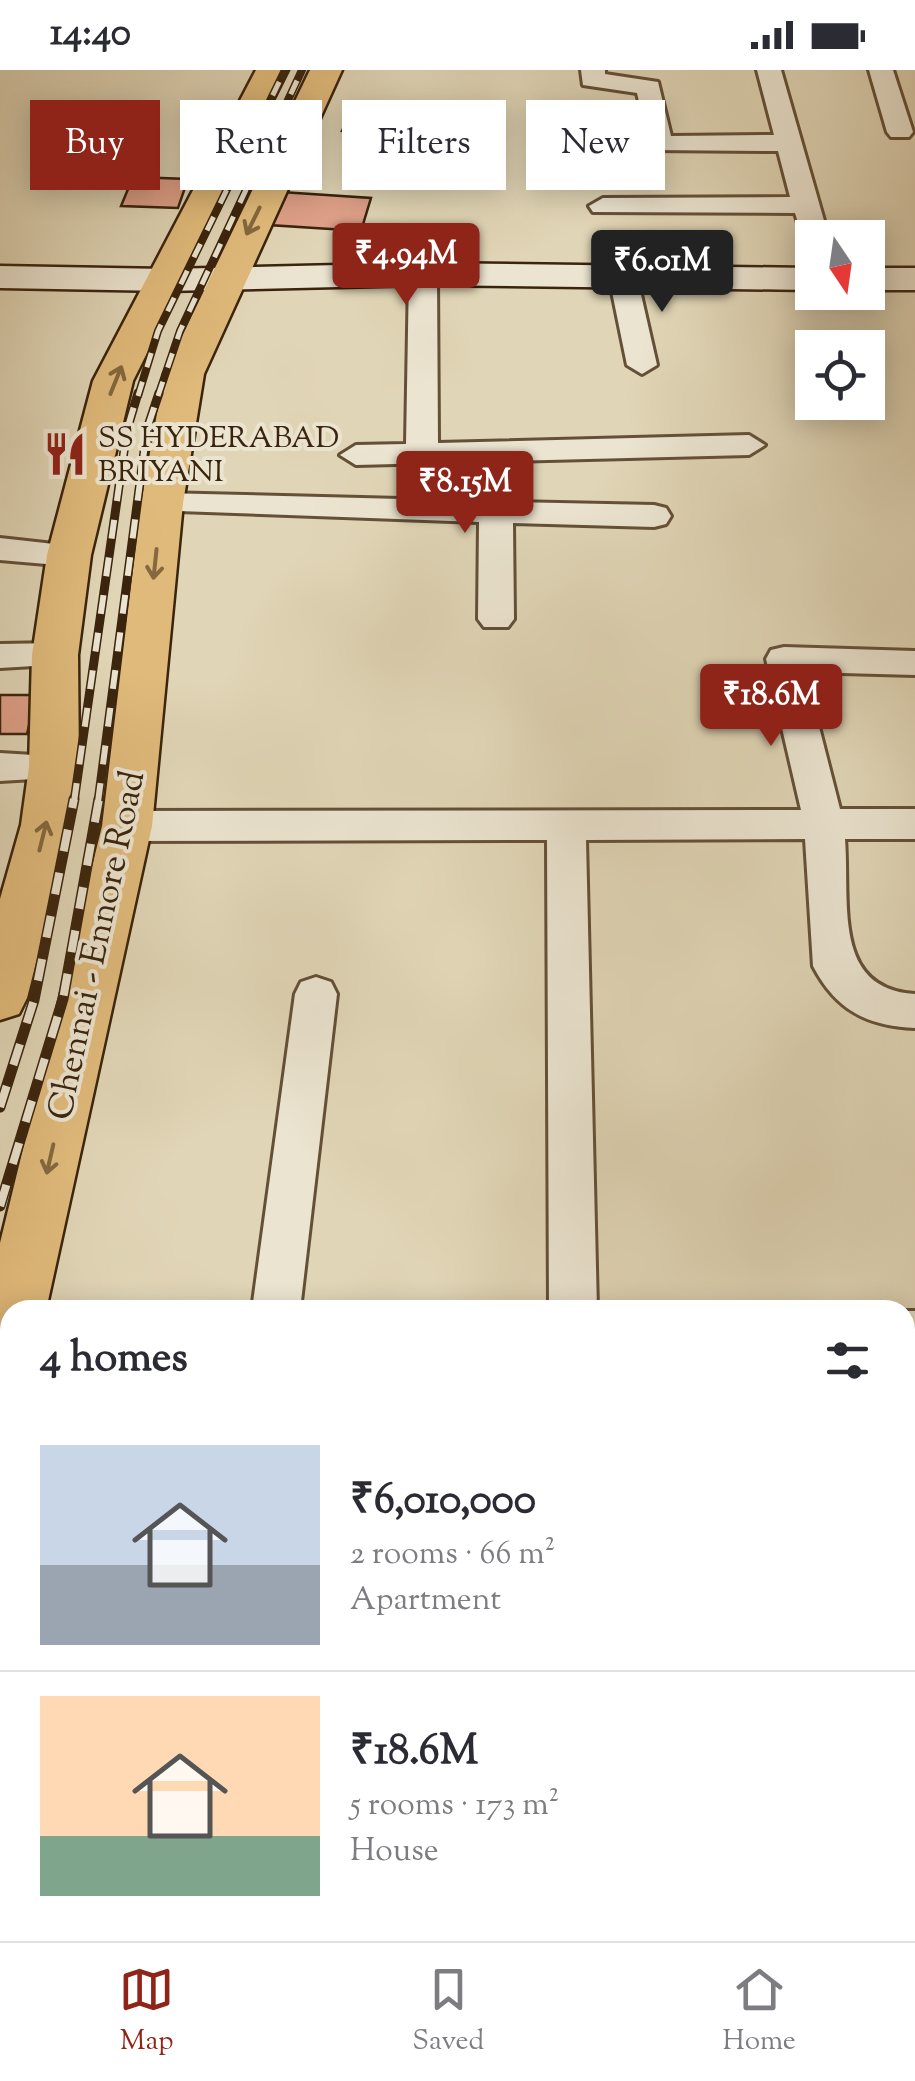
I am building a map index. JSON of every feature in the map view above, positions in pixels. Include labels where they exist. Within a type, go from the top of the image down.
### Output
[{"type":"main road","name":"Chennai - Ennore Road","points":[[6,966],[46,825],[54,767],[55,655],[69,554],[113,381],[272,70]]},
{"type":"main road","name":"Chennai - Ennore Road","points":[[17,1300],[127,826],[162,503],[184,374],[326,70]]},
{"type":"main road","points":[[6,966],[101,939]]},
{"type":"street","points":[[593,70],[592,80],[649,86],[659,144],[789,143]]},
{"type":"street","points":[[769,70],[811,220]]},
{"type":"street","points":[[881,70],[900,132]]},
{"type":"street","points":[[603,206],[806,204]]},
{"type":"street","points":[[0,278],[166,280],[423,274],[795,279]]},
{"type":"street","points":[[422,454],[423,274]]},
{"type":"street","points":[[623,277],[642,365]]},
{"type":"street","points":[[885,279],[915,280]]},
{"type":"street","points":[[356,455],[749,444]]},
{"type":"street","points":[[491,452],[496,512],[496,618]]},
{"type":"street","points":[[162,503],[654,516]]},
{"type":"street","points":[[0,549],[69,554]]},
{"type":"street","points":[[0,656],[55,655]]},
{"type":"street","points":[[915,663],[784,659],[824,823],[834,966],[852,991],[881,1009],[915,1012]]},
{"type":"street","points":[[0,767],[54,767]]},
{"type":"street","points":[[566,824],[573,1300]]},
{"type":"street","points":[[127,826],[915,824]]},
{"type":"street","points":[[277,1300],[316,994]]},
{"type":"building","points":[[160,178],[180,179],[180,190],[184,190],[178,208],[121,206],[128,190],[160,190]]},
{"type":"building","points":[[281,192],[371,198],[361,231],[269,225]]},
{"type":"building","points":[[0,695],[36,695],[27,734],[0,734]]},
{"type":"railway","points":[[138,396],[158,331],[285,70]]},
{"type":"railway","points":[[158,396],[180,331],[302,70]]},
{"type":"railway","points":[[74,802],[127,430],[138,393]]},
{"type":"railway","points":[[98,802],[147,429],[158,396]]},
{"type":"railway","points":[[0,1107],[34,1000],[74,799]]},
{"type":"railway","points":[[0,1206],[63,999],[99,799]]},
{"type":"place","name":"SS HYDERABAD BRIYANI","points":[[65,454]]}]
